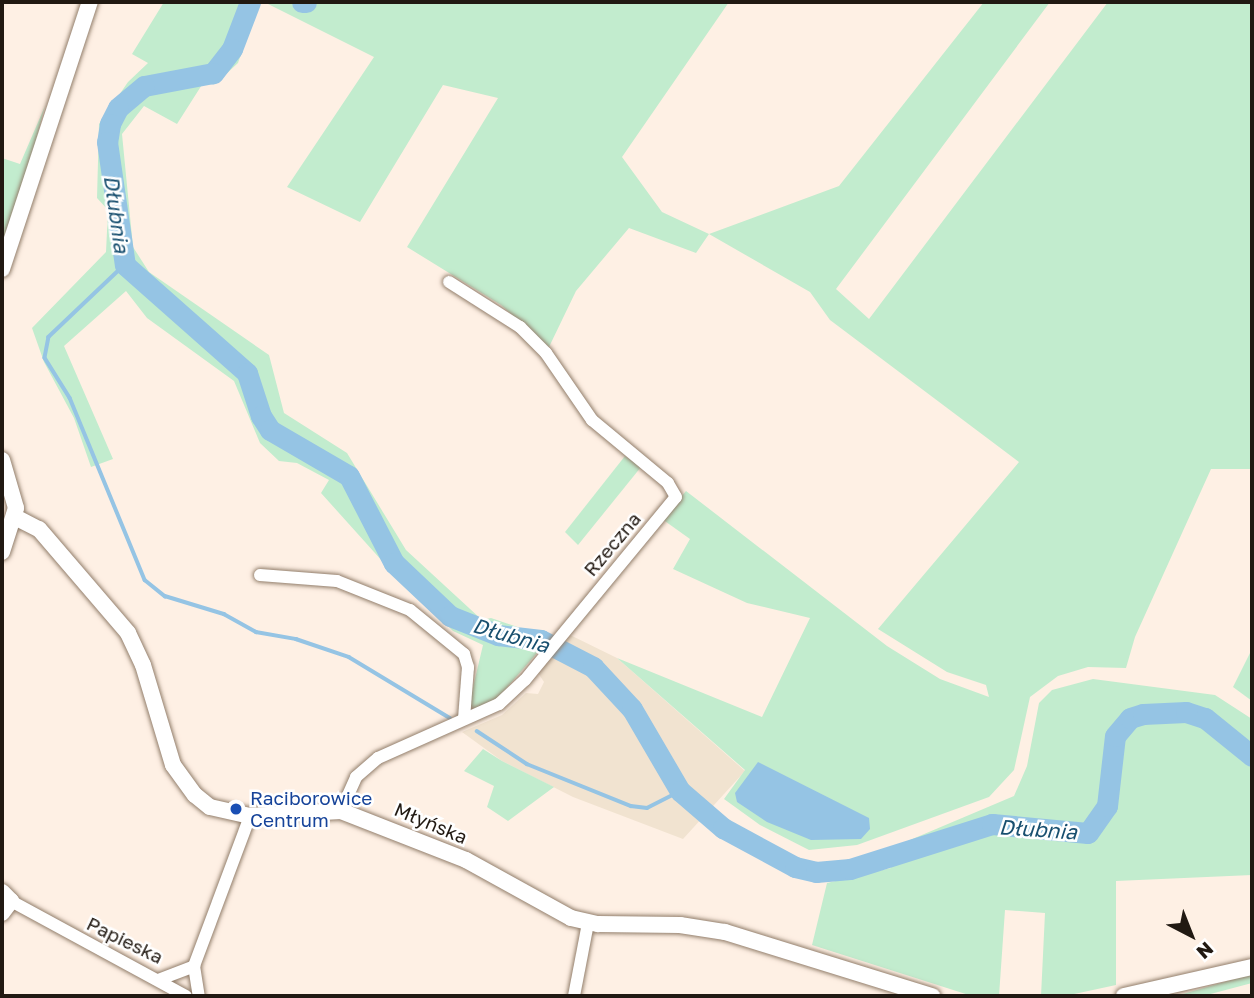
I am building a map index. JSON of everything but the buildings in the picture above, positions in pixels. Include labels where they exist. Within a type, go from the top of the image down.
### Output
[{"type":"street","points":[[2,269],[90,2]]},
{"type":"street","name":"Rzeczna","points":[[341,811],[356,777],[378,758],[499,704],[648,531],[676,491],[609,437],[546,353],[520,327],[449,282]]},
{"type":"street","points":[[2,460],[14,489],[15,517],[2,552]]},
{"type":"street","name":"Młyńska","points":[[15,517],[39,529],[128,633],[143,665],[173,765],[187,786],[210,807],[250,816],[341,811],[466,860],[557,912],[588,923],[680,925],[725,932],[932,996]]},
{"type":"street","points":[[260,575],[337,581],[410,610],[464,654],[468,667],[464,719]]},
{"type":"street","points":[[199,996],[194,966],[250,816]]},
{"type":"street","name":"Papieska","points":[[5,902],[158,980],[194,966]]},
{"type":"street","points":[[575,996],[588,923]]},
{"type":"street","points":[[1124,996],[1252,967]]},
{"type":"street","points":[[158,980],[186,996]]},
{"type":"shaded area","points":[[566,633],[617,658],[745,771],[683,839],[573,797],[502,761],[462,732],[502,715],[526,693],[538,694],[544,682],[538,673]]},
{"type":"green space","points":[[164,2],[259,2],[238,63],[224,76],[205,80],[177,124],[144,106],[122,134],[133,247],[149,272],[269,355],[284,413],[347,453],[406,550],[482,620],[491,618],[550,638],[497,699],[475,710],[469,704],[483,645],[453,631],[392,572],[321,493],[329,480],[297,463],[279,461],[260,443],[234,381],[147,318],[126,291],[64,346],[113,459],[91,467],[74,418],[44,362],[32,328],[106,252],[108,210],[97,198],[99,124],[128,82],[148,63],[132,54]]},
{"type":"green space","points":[[264,2],[729,2],[622,157],[662,212],[709,234],[696,253],[629,228],[576,291],[549,347],[501,305],[407,247],[498,98],[443,85],[360,222],[287,187],[374,57]]},
{"type":"green space","points":[[984,2],[1050,2],[836,289],[869,319],[1108,2],[1252,2],[1252,469],[1211,469],[1135,637],[1126,668],[1088,667],[1058,676],[1030,697],[1014,770],[989,797],[857,845],[809,850],[760,825],[724,799],[745,770],[617,658],[762,717],[810,618],[747,603],[673,569],[690,539],[662,519],[686,491],[887,646],[940,679],[989,697],[986,685],[947,672],[878,629],[1019,462],[830,320],[810,292],[709,234],[839,186]]},
{"type":"green space","points":[[45,106],[29,167],[2,249],[2,158],[20,164]]},
{"type":"green space","points":[[625,456],[641,467],[578,545],[565,532]]},
{"type":"green space","points":[[1252,649],[1252,701],[1233,687]]},
{"type":"green space","points":[[1093,679],[1215,695],[1252,719],[1252,875],[1116,881],[1116,985],[1065,996],[1041,996],[1045,913],[1005,910],[999,996],[972,996],[812,945],[827,883],[891,868],[884,851],[1014,796],[1027,766],[1039,703],[1052,690]]},
{"type":"green space","points":[[483,749],[554,787],[508,821],[487,807],[494,786],[464,771]]},
{"type":"green space","points":[[1252,974],[1252,983],[1203,996],[1176,996]]},
{"type":"water","points":[[758,762],[869,818],[870,829],[861,839],[811,840],[767,822],[737,802],[735,793]]},
{"type":"waterway","name":"Dłubnia","points":[[250,2],[232,49],[213,73],[144,86],[118,108],[110,124],[107,142],[125,265],[247,373],[261,416],[270,430],[349,476],[394,563],[450,616],[498,635],[541,640],[593,667],[632,709],[680,791],[723,828],[795,867],[816,872],[850,869],[992,824],[1088,833],[1107,806],[1115,736],[1130,718],[1143,714],[1186,712],[1205,718],[1252,756]]},
{"type":"waterway","points":[[125,265],[49,337],[45,358],[70,398],[145,580],[165,596],[224,614],[256,632],[296,639],[349,657],[450,718]]},
{"type":"waterway","points":[[477,731],[527,764],[631,806],[647,808],[680,791]]},
{"type":"place","name":"Raciborowice Centrum","points":[[236,809]]}]
